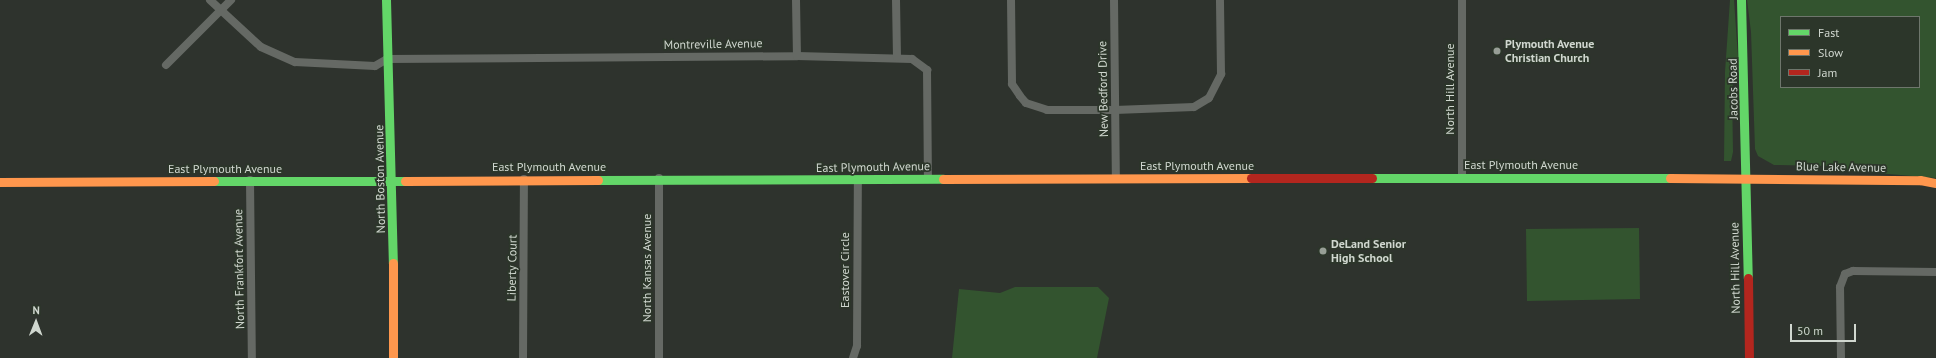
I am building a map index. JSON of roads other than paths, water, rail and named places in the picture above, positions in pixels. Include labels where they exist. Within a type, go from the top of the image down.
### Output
[{"type":"main road","name":"North Boston Avenue","points":[[386,0],[387,59],[394,180],[393,358]]},
{"type":"main road","name":"Jacobs Road","points":[[1741,0],[1744,30],[1746,177]]},
{"type":"main road","name":"East Plymouth Avenue","points":[[0,182],[659,178],[858,181],[1116,178],[1746,177]]},
{"type":"main road","name":"Blue Lake Avenue","points":[[1746,177],[1920,180],[1936,183]]},
{"type":"main road","name":"North Hill Avenue","points":[[1746,177],[1749,358]]},
{"type":"street","name":"Montreville Avenue","points":[[210,0],[261,47],[295,62],[375,66],[387,59],[796,56],[897,57],[912,59],[927,70],[928,179]]},
{"type":"street","points":[[166,65],[231,0]]},
{"type":"street","points":[[796,0],[796,56]]},
{"type":"street","points":[[896,0],[897,57]]},
{"type":"street","points":[[1010,0],[1012,84],[1026,103],[1047,110],[1115,110],[1194,107],[1209,98],[1221,74],[1220,0]]},
{"type":"street","name":"New Bedford Drive","points":[[1114,0],[1116,178]]},
{"type":"street","name":"North Hill Avenue","points":[[1462,0],[1462,178]]},
{"type":"street","name":"North Kansas Avenue","points":[[659,178],[659,358]]},
{"type":"street","name":"Liberty Court","points":[[523,358],[524,179]]},
{"type":"street","name":"North Frankfort Avenue","points":[[250,180],[252,358]]},
{"type":"street","name":"Eastover Circle","points":[[853,358],[857,346],[858,181]]},
{"type":"street","points":[[1841,358],[1840,287],[1845,274],[1853,271],[1936,272]]},
{"type":"place","name":"Plymouth Avenue Christian Church","points":[[1497,51]]},
{"type":"place","name":"DeLand Senior High School","points":[[1323,251]]}]
